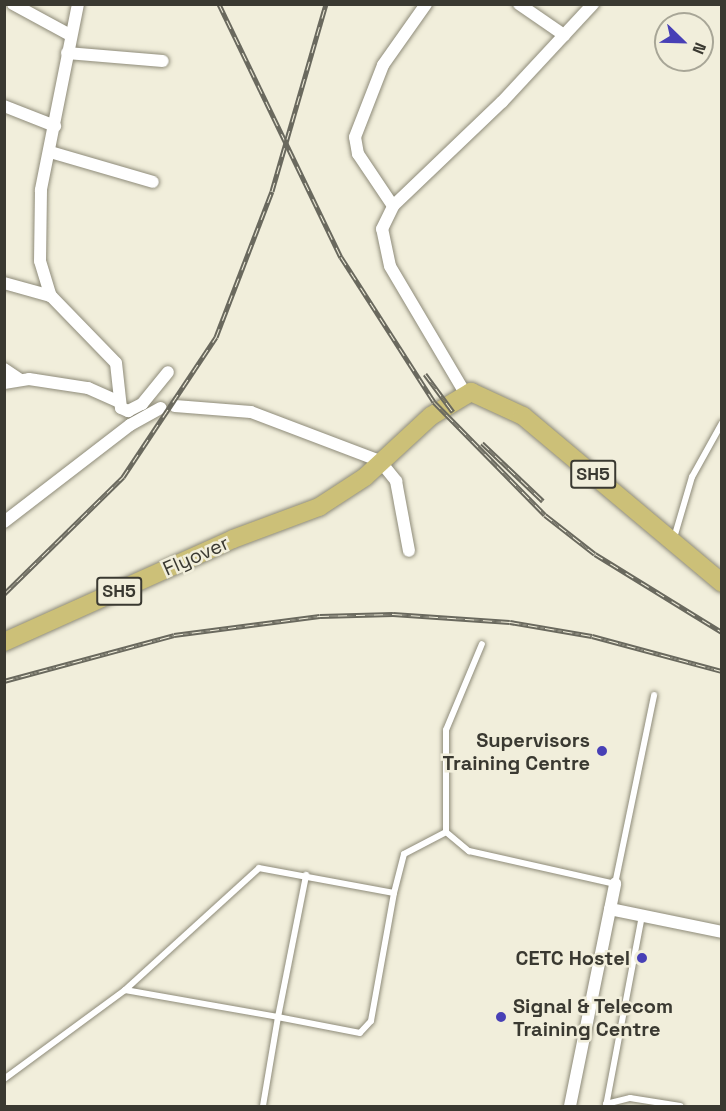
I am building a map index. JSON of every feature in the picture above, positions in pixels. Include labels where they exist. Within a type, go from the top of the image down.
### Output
[{"type":"main road","name":"SH5","points":[[380,461],[465,393],[486,395],[513,409],[722,583]]},
{"type":"main road","name":"Flyover","points":[[4,642],[233,539],[320,507],[380,461]]},
{"type":"street","points":[[13,4],[70,35]]},
{"type":"street","points":[[78,4],[70,35],[39,219],[40,261],[51,296],[112,357],[117,401]]},
{"type":"street","points":[[393,206],[358,154],[355,136],[383,65],[426,4]]},
{"type":"street","points":[[519,4],[564,35]]},
{"type":"street","points":[[465,393],[383,252],[382,228],[393,206],[593,4]]},
{"type":"street","points":[[67,53],[163,61]]},
{"type":"street","points":[[4,106],[55,126]]},
{"type":"street","points":[[50,152],[153,182]]},
{"type":"street","points":[[4,283],[51,296]]},
{"type":"street","points":[[4,369],[20,380]]},
{"type":"street","points":[[4,383],[20,380],[88,388],[117,401],[124,410],[135,409],[168,372]]},
{"type":"street","points":[[175,406],[251,412],[380,461],[396,481],[408,550]]},
{"type":"street","points":[[4,522],[130,425],[161,408]]},
{"type":"street","points":[[570,1107],[615,884]]},
{"type":"street","points":[[610,909],[722,932]]},
{"type":"lane","points":[[674,541],[692,477],[722,423]]},
{"type":"lane","points":[[482,645],[444,739],[446,832],[469,851],[615,884],[654,695]]},
{"type":"lane","points":[[125,990],[278,1017],[351,1033],[365,1030],[404,854],[446,832]]},
{"type":"lane","points":[[4,1079],[125,990],[259,868],[394,893]]},
{"type":"lane","points":[[263,1107],[306,875]]},
{"type":"lane","points":[[642,916],[606,1105],[630,1098],[680,1107]]},
{"type":"railway","points":[[219,4],[341,257],[434,402],[545,515],[595,554],[722,632]]},
{"type":"railway","points":[[4,594],[123,477],[216,337],[272,191],[326,4]]},
{"type":"railway","points":[[425,374],[453,412]]},
{"type":"railway","points":[[482,443],[543,501]]},
{"type":"railway","points":[[4,681],[174,635],[320,616],[393,614],[510,622],[592,636],[722,671]]},
{"type":"place","name":"Supervisors Training Centre","points":[[602,751]]},
{"type":"place","name":"CETC Hostel","points":[[642,958]]},
{"type":"place","name":"Signal & Telecom Training Centre","points":[[501,1017]]}]
